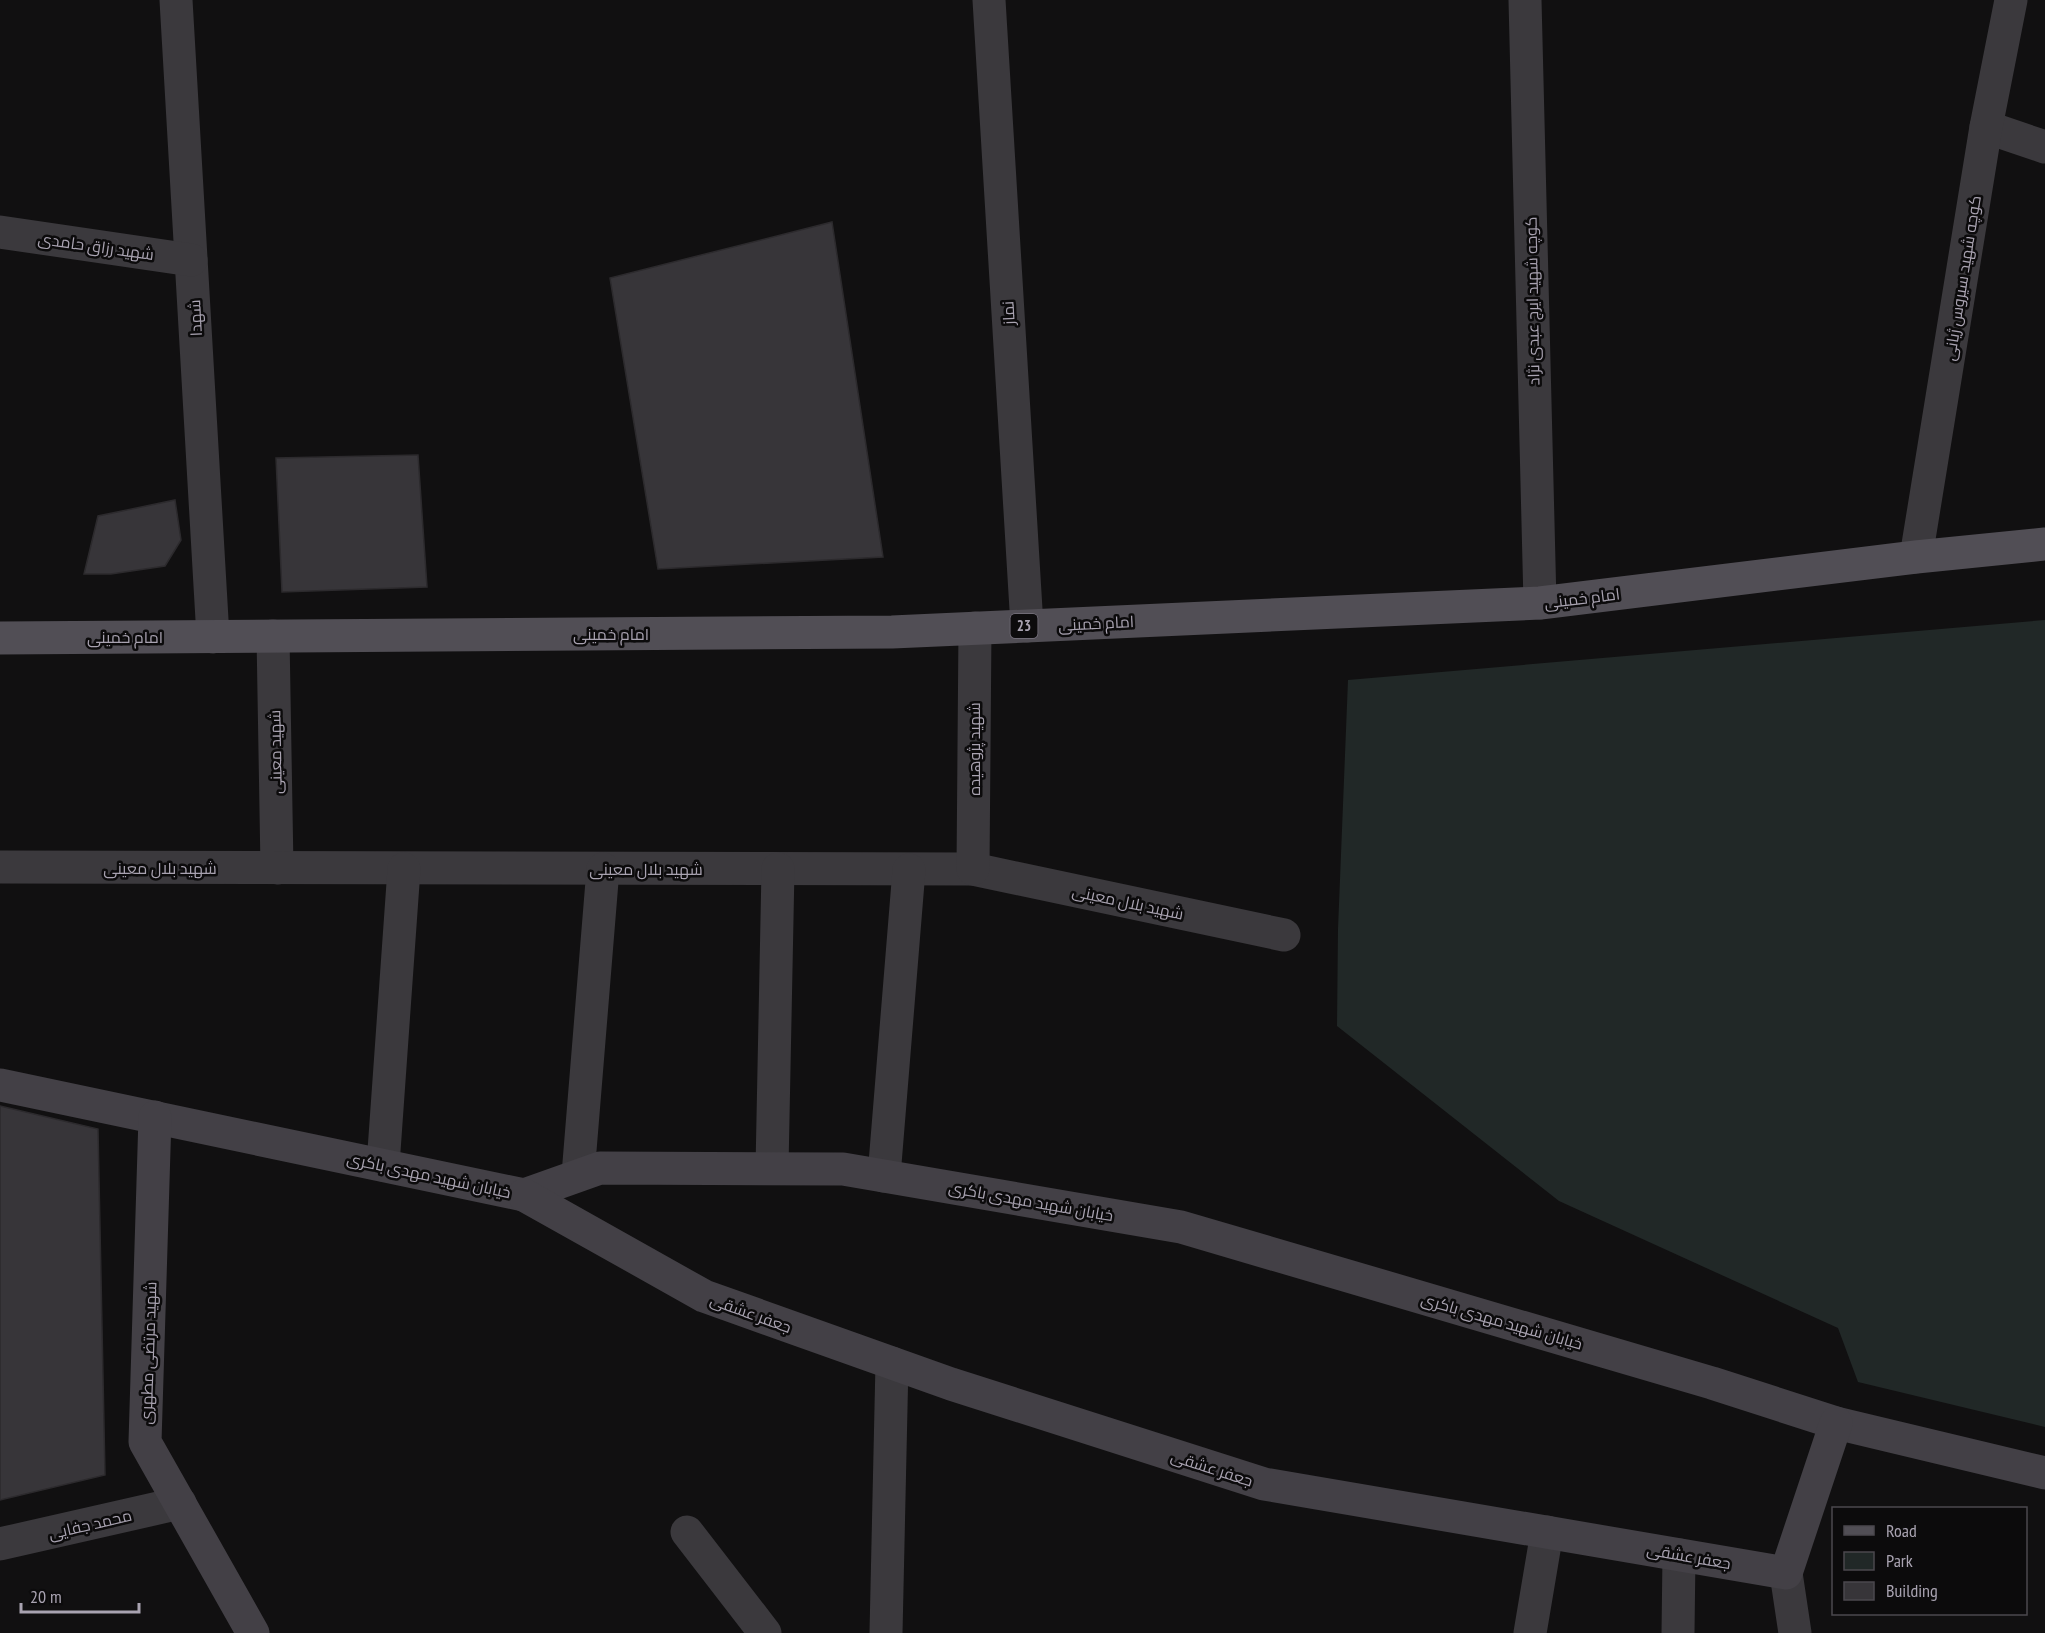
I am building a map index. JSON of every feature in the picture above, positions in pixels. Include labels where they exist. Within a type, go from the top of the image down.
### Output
[{"type":"main road","name":"امام خمینی","points":[[0,638],[868,632],[1540,603],[1916,557],[2045,544]]},
{"type":"street","name":"نماز","points":[[989,0],[1027,626]]},
{"type":"street","name":"کوچه شهید ایرج عبدی نژاد","points":[[1525,0],[1540,603]]},
{"type":"street","name":"کوچه شهید سیروس ژیانی","points":[[1916,557],[1986,127],[2011,0]]},
{"type":"street","name":"شهدا","points":[[168,1],[191,260],[213,637]]},
{"type":"street","points":[[1986,127],[2045,147]]},
{"type":"street","name":"شهید رزاق حامدی","points":[[0,232],[191,260]]},
{"type":"street","name":"شهید پژوهیده","points":[[974,870],[975,628]]},
{"type":"street","name":"شهید معینی","points":[[273,636],[277,868]]},
{"type":"street","name":"شهید بلال معینی","points":[[0,867],[974,870],[1284,936]]},
{"type":"street","points":[[383,1165],[404,868]]},
{"type":"street","points":[[578,1175],[603,869]]},
{"type":"street","points":[[772,1168],[778,869]]},
{"type":"street","points":[[884,1176],[909,870]]},
{"type":"street","name":"خیابان شهید مهدی باکری","points":[[0,1085],[524,1195],[600,1168],[843,1168],[1181,1227],[1712,1383],[1836,1422],[2045,1473]]},
{"type":"street","name":"شهید مرتضی مطهری","points":[[155,1117],[145,1442],[254,1633]]},
{"type":"street","name":"جعفر عشقی","points":[[524,1195],[704,1296],[951,1384],[1264,1484],[1786,1573]]},
{"type":"street","points":[[886,1633],[892,1363]]},
{"type":"street","points":[[1795,1633],[1786,1573],[1836,1422]]},
{"type":"street","name":"محمد جفایی","points":[[0,1544],[180,1503]]},
{"type":"street","points":[[687,1532],[765,1633]]},
{"type":"street","points":[[1530,1633],[1547,1532]]},
{"type":"street","points":[[1678,1633],[1679,1555]]},
{"type":"green space","points":[[2045,620],[2045,1427],[1858,1382],[1838,1328],[1559,1201],[1337,1026],[1338,929],[1348,680]]},
{"type":"building","points":[[832,222],[883,557],[658,569],[610,278]]},
{"type":"building","points":[[418,455],[427,587],[282,592],[276,458]]},
{"type":"building","points":[[175,500],[181,540],[165,566],[111,574],[84,574],[98,516]]},
{"type":"building","points":[[0,1106],[98,1129],[105,1475],[0,1500]]}]
